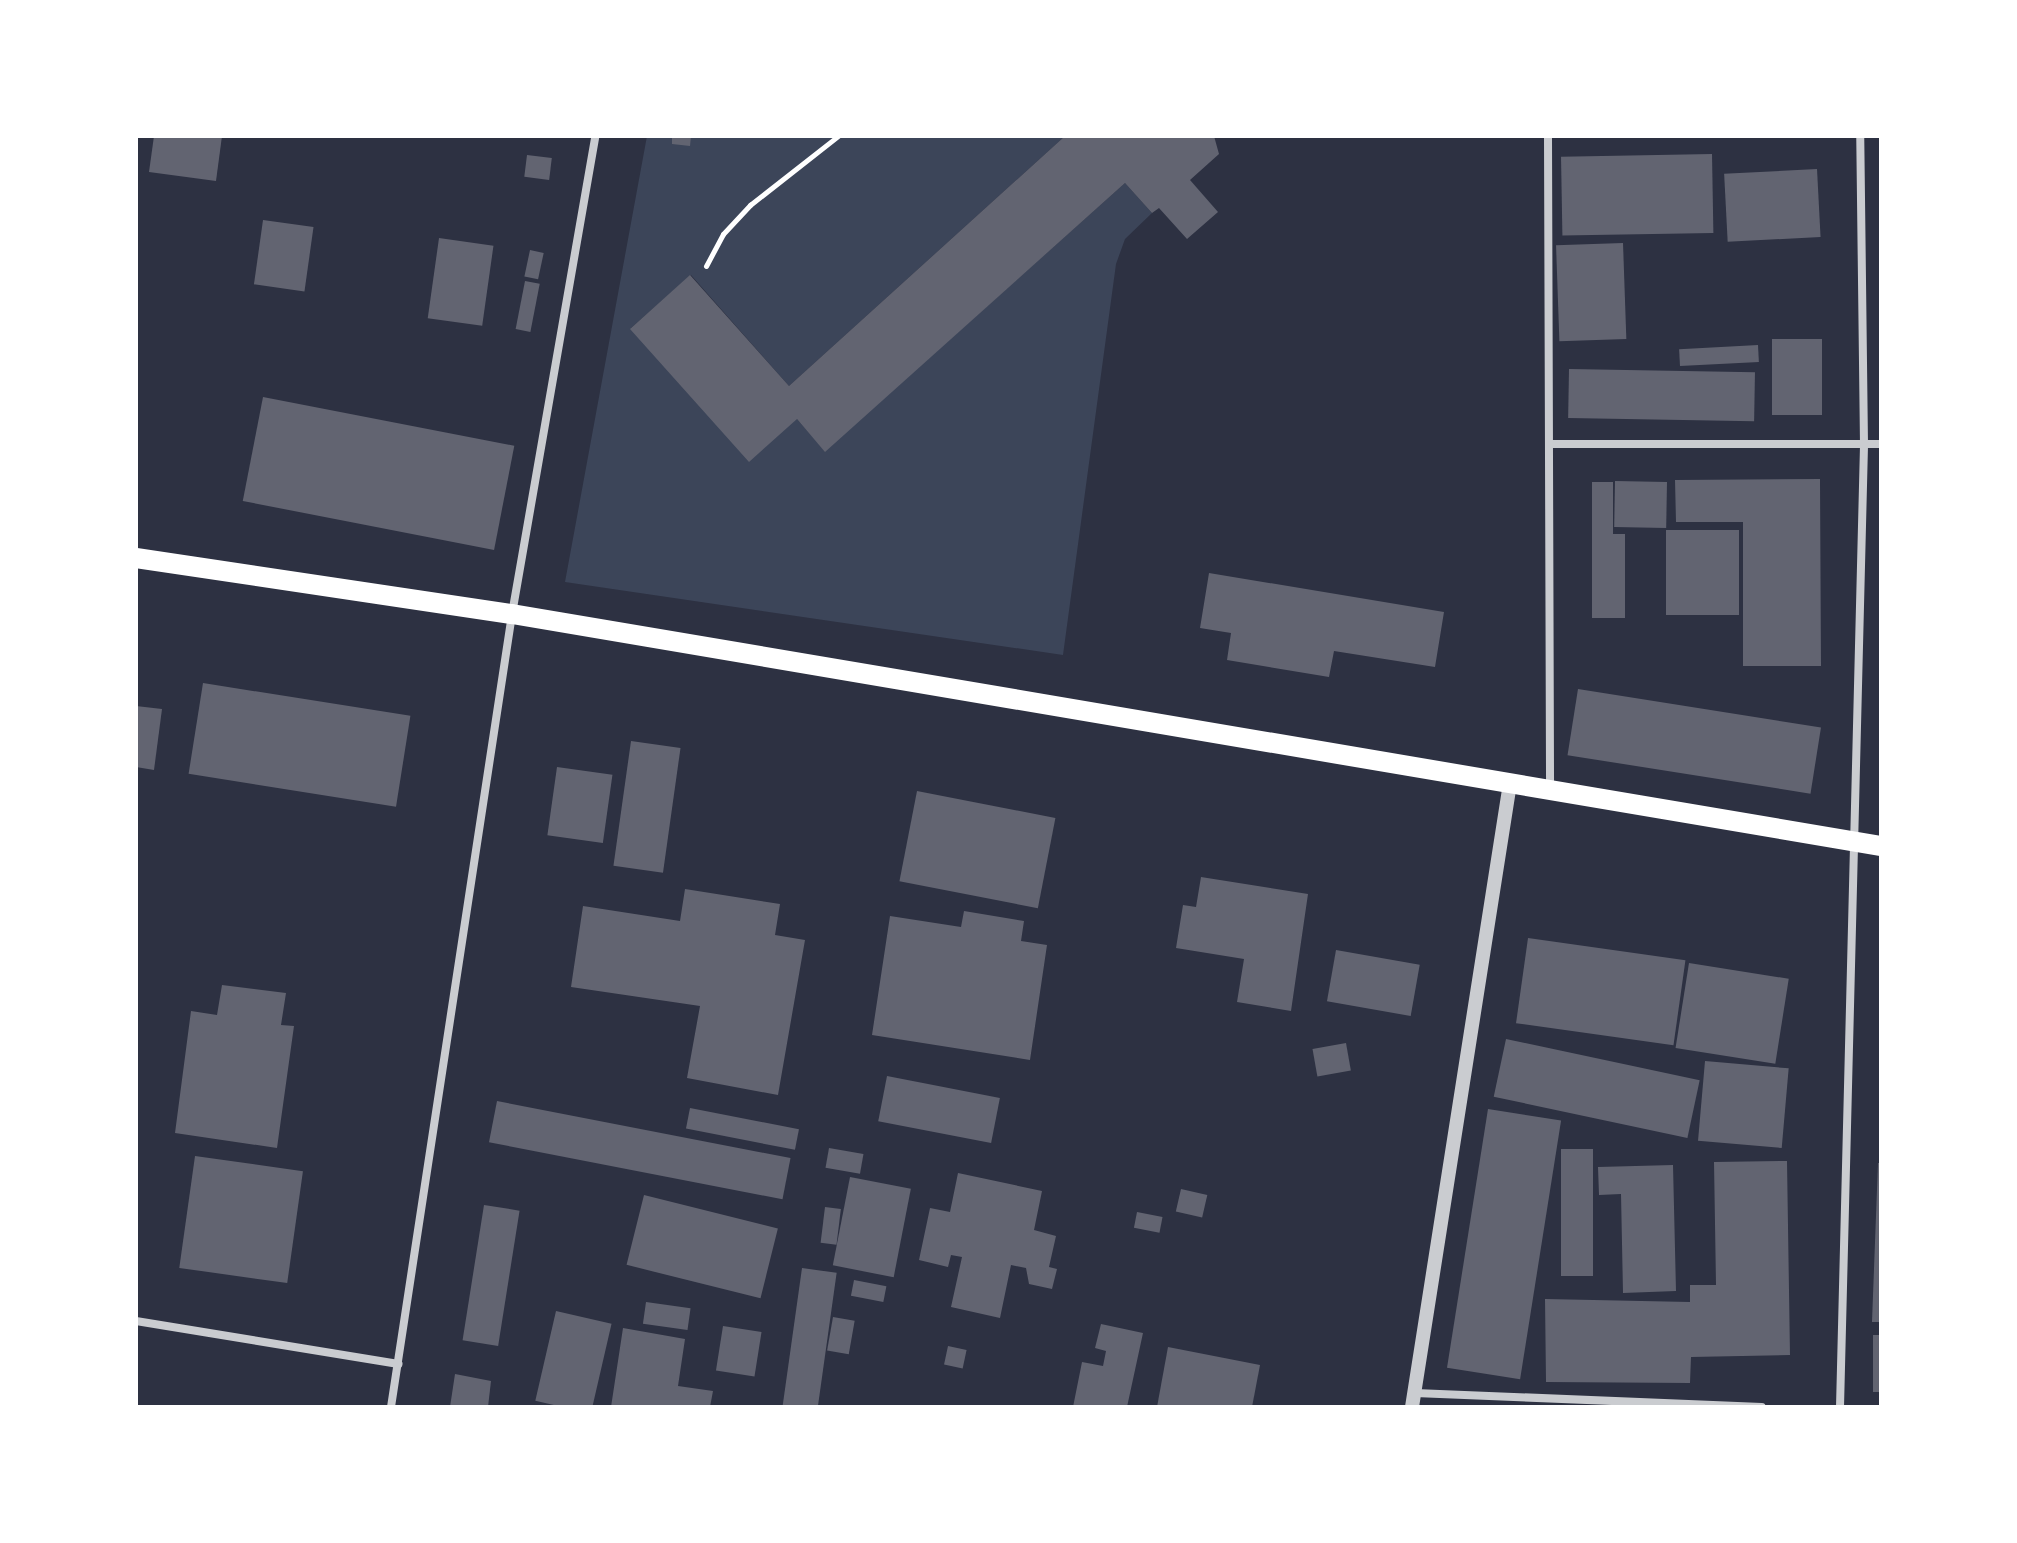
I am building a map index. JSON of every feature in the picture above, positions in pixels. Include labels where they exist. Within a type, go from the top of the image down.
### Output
[{"type":"main road","points":[[136,558],[512,614],[1881,846]]},
{"type":"street","points":[[391,1407],[512,614],[595,136]]},
{"type":"street","points":[[1548,136],[1552,444],[1550,792]]},
{"type":"street","points":[[1840,1407],[1851,841],[1864,444],[1860,136]]},
{"type":"street","points":[[1552,444],[1881,444]]},
{"type":"street","points":[[1510,783],[1414,1400],[1762,1407]]},
{"type":"street","points":[[136,1321],[398,1364]]},
{"type":"path","points":[[706,266],[723,234],[750,205],[838,136]]},
{"type":"shaded area","points":[[647,136],[1065,136],[789,386],[691,275],[631,328],[797,419],[825,451],[1125,183],[1152,213],[1125,239],[1116,264],[1063,655],[565,582]]},
{"type":"building","points":[[154,136],[222,136],[216,181],[149,172]]},
{"type":"building","points":[[672,136],[691,136],[690,146],[672,144]]},
{"type":"building","points":[[1065,136],[1214,136],[1219,154],[1190,180],[1218,212],[1187,239],[1159,208],[1152,213],[1125,183],[825,452],[797,419],[749,462],[630,329],[690,275],[789,386]]},
{"type":"building","points":[[1712,154],[1713,233],[1562,236],[1561,157]]},
{"type":"building","points":[[527,155],[552,158],[549,180],[524,177]]},
{"type":"building","points":[[1817,169],[1821,237],[1728,242],[1724,174]]},
{"type":"building","points":[[263,220],[314,227],[304,291],[254,284]]},
{"type":"building","points":[[439,238],[493,246],[482,326],[428,318]]},
{"type":"building","points":[[1623,243],[1626,339],[1559,341],[1556,245]]},
{"type":"building","points":[[530,250],[544,253],[538,279],[524,276]]},
{"type":"building","points":[[525,281],[540,284],[530,332],[516,329]]},
{"type":"building","points":[[1772,339],[1822,339],[1822,415],[1772,415]]},
{"type":"building","points":[[1758,345],[1759,362],[1680,366],[1679,349]]},
{"type":"building","points":[[1569,369],[1755,372],[1754,421],[1568,418]]},
{"type":"building","points":[[263,397],[514,446],[494,550],[243,501]]},
{"type":"building","points":[[1820,479],[1821,666],[1743,666],[1743,522],[1676,522],[1675,480]]},
{"type":"building","points":[[1615,481],[1667,482],[1666,528],[1614,527]]},
{"type":"building","points":[[1592,482],[1613,482],[1613,534],[1625,534],[1625,618],[1592,618]]},
{"type":"building","points":[[1666,530],[1739,530],[1739,615],[1666,615]]},
{"type":"building","points":[[1209,573],[1444,612],[1435,667],[1334,651],[1329,677],[1227,660],[1231,633],[1200,628]]},
{"type":"building","points":[[203,683],[410,716],[396,807],[189,774]]},
{"type":"building","points":[[1578,689],[1821,727],[1810,794],[1568,755]]},
{"type":"building","points":[[136,706],[162,709],[154,770],[136,767]]},
{"type":"building","points":[[631,741],[681,748],[663,873],[613,866]]},
{"type":"building","points":[[557,767],[612,775],[603,843],[547,835]]},
{"type":"building","points":[[917,791],[1055,818],[1038,908],[899,881]]},
{"type":"building","points":[[1201,877],[1308,894],[1291,1011],[1237,1002],[1244,959],[1176,948],[1183,905],[1196,907]]},
{"type":"building","points":[[685,889],[780,904],[775,935],[805,940],[778,1095],[687,1078],[700,1006],[571,987],[583,906],[680,921]]},
{"type":"building","points":[[964,911],[1024,921],[1021,941],[1047,945],[1030,1060],[872,1035],[890,916],[961,927]]},
{"type":"building","points":[[1528,938],[1685,960],[1673,1045],[1516,1023]]},
{"type":"building","points":[[1336,950],[1420,965],[1411,1016],[1327,1001]]},
{"type":"building","points":[[1689,963],[1789,979],[1775,1064],[1676,1048]]},
{"type":"building","points":[[222,985],[286,993],[281,1025],[294,1026],[277,1148],[175,1133],[191,1011],[217,1015]]},
{"type":"building","points":[[1506,1039],[1700,1080],[1687,1138],[1494,1097]]},
{"type":"building","points":[[1346,1043],[1351,1071],[1317,1076],[1313,1049]]},
{"type":"building","points":[[1705,1061],[1789,1068],[1782,1148],[1698,1141]]},
{"type":"building","points":[[887,1076],[1000,1098],[991,1143],[878,1121]]},
{"type":"building","points":[[497,1101],[791,1158],[782,1199],[489,1142]]},
{"type":"building","points":[[690,1108],[799,1129],[795,1150],[686,1129]]},
{"type":"building","points":[[1488,1109],[1561,1121],[1520,1379],[1447,1368]]},
{"type":"building","points":[[829,1148],[863,1154],[860,1174],[826,1168]]},
{"type":"building","points":[[1561,1149],[1593,1149],[1593,1276],[1561,1276]]},
{"type":"building","points":[[195,1156],[303,1171],[287,1283],[179,1268]]},
{"type":"building","points":[[1787,1161],[1790,1355],[1691,1357],[1690,1383],[1546,1382],[1545,1299],[1690,1302],[1690,1285],[1716,1285],[1714,1162]]},
{"type":"building","points":[[1878,1163],[1881,1163],[1881,1322],[1872,1322]]},
{"type":"building","points":[[1673,1165],[1676,1291],[1623,1293],[1621,1194],[1599,1195],[1598,1167]]},
{"type":"building","points":[[958,1173],[1042,1191],[1034,1230],[1056,1236],[1049,1267],[1057,1269],[1052,1289],[1029,1284],[1026,1268],[1011,1265],[1000,1318],[951,1307],[962,1257],[951,1255],[948,1267],[919,1260],[930,1208],[950,1212]]},
{"type":"building","points":[[850,1177],[911,1189],[894,1277],[833,1265]]},
{"type":"building","points":[[1181,1189],[1207,1195],[1202,1217],[1176,1211]]},
{"type":"building","points":[[644,1195],[778,1228],[760,1298],[627,1265]]},
{"type":"building","points":[[484,1205],[520,1211],[498,1346],[463,1340]]},
{"type":"building","points":[[825,1207],[841,1209],[836,1245],[821,1243]]},
{"type":"building","points":[[1137,1212],[1163,1217],[1159,1233],[1134,1228]]},
{"type":"building","points":[[802,1268],[837,1273],[818,1407],[782,1407]]},
{"type":"building","points":[[854,1280],[886,1286],[883,1302],[851,1296]]},
{"type":"building","points":[[646,1302],[691,1308],[688,1330],[643,1324]]},
{"type":"building","points":[[556,1311],[612,1324],[592,1407],[563,1407],[535,1401]]},
{"type":"building","points":[[833,1317],[855,1321],[849,1354],[827,1350]]},
{"type":"building","points":[[1101,1324],[1143,1333],[1127,1407],[1073,1407],[1082,1362],[1103,1366],[1106,1351],[1095,1348]]},
{"type":"building","points":[[723,1326],[762,1332],[754,1377],[716,1370]]},
{"type":"building","points":[[623,1328],[685,1339],[678,1386],[713,1391],[710,1407],[611,1407]]},
{"type":"building","points":[[1873,1335],[1881,1335],[1881,1392],[1873,1392]]},
{"type":"building","points":[[948,1346],[967,1350],[963,1369],[944,1365]]},
{"type":"building","points":[[1168,1347],[1260,1365],[1252,1407],[1157,1407]]},
{"type":"building","points":[[455,1374],[491,1381],[488,1407],[450,1407]]}]
